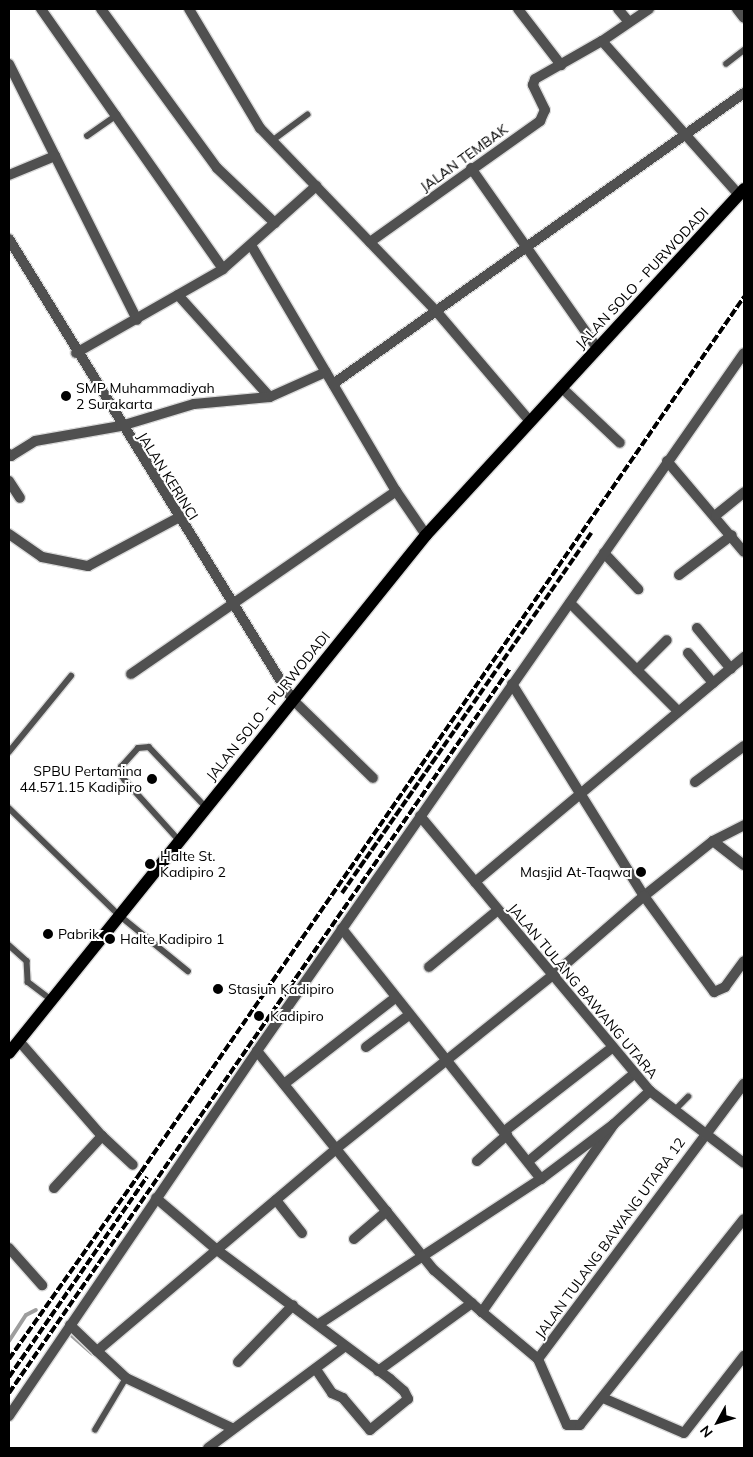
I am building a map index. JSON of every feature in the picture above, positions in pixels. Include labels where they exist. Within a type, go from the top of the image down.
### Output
[{"type":"main road","name":"JALAN SOLO - PURWODADI","points":[[9,1053],[180,842],[292,699],[426,535],[742,192]]},
{"type":"street","points":[[41,9],[223,268]]},
{"type":"street","points":[[101,9],[217,168],[276,223]]},
{"type":"street","points":[[189,9],[260,128],[437,312],[530,420]]},
{"type":"street","points":[[518,9],[561,65],[602,41],[649,9]]},
{"type":"street","points":[[618,9],[629,22]]},
{"type":"street","points":[[737,9],[744,18]]},
{"type":"street","points":[[602,41],[685,137],[742,192]]},
{"type":"street","points":[[9,64],[137,320]]},
{"type":"street","name":"JALAN TEMBAK","points":[[370,242],[442,192],[471,168],[543,116],[545,110],[533,82],[561,65]]},
{"type":"street","points":[[333,384],[685,137],[744,93]]},
{"type":"street","points":[[9,175],[55,156]]},
{"type":"street","points":[[471,168],[597,348]]},
{"type":"street","points":[[76,353],[137,320],[223,268],[316,186]]},
{"type":"street","name":"JALAN KERINCI","points":[[9,239],[76,353],[292,699],[373,778]]},
{"type":"street","points":[[251,245],[396,491],[426,535]]},
{"type":"street","points":[[178,295],[270,397]]},
{"type":"street","points":[[9,1416],[257,1051],[744,353]]},
{"type":"street","points":[[10,456],[35,440],[122,426],[194,404],[270,397],[326,372]]},
{"type":"street","points":[[561,387],[620,443]]},
{"type":"street","points":[[667,461],[716,515],[744,552]]},
{"type":"street","points":[[9,481],[20,498]]},
{"type":"street","points":[[132,674],[396,491]]},
{"type":"street","points":[[716,515],[744,492]]},
{"type":"street","points":[[9,534],[42,557],[88,566],[178,518]]},
{"type":"street","points":[[679,575],[732,536]]},
{"type":"street","points":[[604,553],[638,589]]},
{"type":"street","points":[[570,604],[678,711]]},
{"type":"street","points":[[697,628],[731,669]]},
{"type":"street","points":[[637,670],[667,640]]},
{"type":"street","points":[[688,653],[713,683]]},
{"type":"street","points":[[475,882],[744,657]]},
{"type":"street","points":[[512,684],[644,896],[714,992],[726,987],[744,961]]},
{"type":"street","points":[[696,782],[744,746]]},
{"type":"street","name":"JALAN TULANG BAWANG UTARA","points":[[420,816],[634,1074],[650,1091],[744,1163]]},
{"type":"street","points":[[97,1351],[337,1148],[445,1059],[553,975],[644,896],[713,841],[744,825]]},
{"type":"street","points":[[713,841],[744,865]]},
{"type":"street","points":[[429,967],[498,910]]},
{"type":"street","points":[[342,929],[395,998],[507,1132],[541,1179]]},
{"type":"street","points":[[284,1084],[395,998]]},
{"type":"street","points":[[366,1047],[409,1015]]},
{"type":"street","points":[[19,1040],[102,1136],[133,1165]]},
{"type":"street","points":[[477,1161],[507,1132],[613,1047]]},
{"type":"street","points":[[257,1051],[434,1270],[538,1359],[567,1425],[580,1425],[744,1219]]},
{"type":"street","points":[[530,1160],[634,1074]]},
{"type":"street","name":"JALAN TULANG BAWANG UTARA 12","points":[[538,1359],[705,1133],[744,1084]]},
{"type":"street","points":[[319,1324],[541,1179],[614,1124],[650,1091]]},
{"type":"street","points":[[482,1312],[594,1157],[614,1124]]},
{"type":"street","points":[[54,1188],[102,1136]]},
{"type":"street","points":[[156,1198],[217,1250],[319,1324],[344,1347],[378,1371],[408,1396],[370,1430],[343,1398],[332,1393],[316,1369]]},
{"type":"street","points":[[276,1200],[302,1232]]},
{"type":"street","points":[[354,1238],[387,1211]]},
{"type":"street","points":[[9,1248],[42,1285]]},
{"type":"street","points":[[378,1371],[472,1303]]},
{"type":"street","points":[[238,1362],[293,1305]]},
{"type":"street","points":[[70,1325],[126,1378],[232,1428]]},
{"type":"street","points":[[208,1448],[232,1428],[344,1347]]},
{"type":"street","points":[[603,1398],[684,1433],[744,1356]]},
{"type":"lane","points":[[726,64],[744,50]]},
{"type":"lane","points":[[87,136],[117,115]]},
{"type":"lane","points":[[272,141],[308,116]]},
{"type":"lane","points":[[9,752],[70,676]]},
{"type":"lane","points":[[180,842],[125,781],[120,774],[122,767],[138,748],[149,747],[206,807]]},
{"type":"lane","points":[[9,808],[119,915],[188,970]]},
{"type":"lane","points":[[9,945],[27,961],[28,982],[52,1000]]},
{"type":"lane","points":[[674,1110],[688,1097]]},
{"type":"lane","points":[[95,1430],[126,1378]]},
{"type":"waterway","points":[[9,1341],[26,1315],[36,1310]]},
{"type":"waterway","points":[[71,1335],[92,1353]]},
{"type":"railway","points":[[9,1359],[141,1172],[744,297]]},
{"type":"railway","points":[[342,893],[593,531]]},
{"type":"railway","points":[[9,1393],[510,668]]},
{"type":"railway","points":[[9,1377],[147,1177]]},
{"type":"place","name":"SMP Muhammadiyah 2 Surakarta","points":[[66,396]]},
{"type":"place","name":"SPBU Pertamina 44.571.15 Kadipiro","points":[[152,779]]},
{"type":"place","name":"Halte St. Kadipiro 2","points":[[150,864]]},
{"type":"place","name":"Masjid At-Taqwa","points":[[641,872]]},
{"type":"place","name":"Pabrik","points":[[48,934]]},
{"type":"place","name":"Halte Kadipiro 1","points":[[110,939]]},
{"type":"place","name":"Stasiun Kadipiro","points":[[218,989]]},
{"type":"place","name":"Kadipiro","points":[[259,1016]]}]
